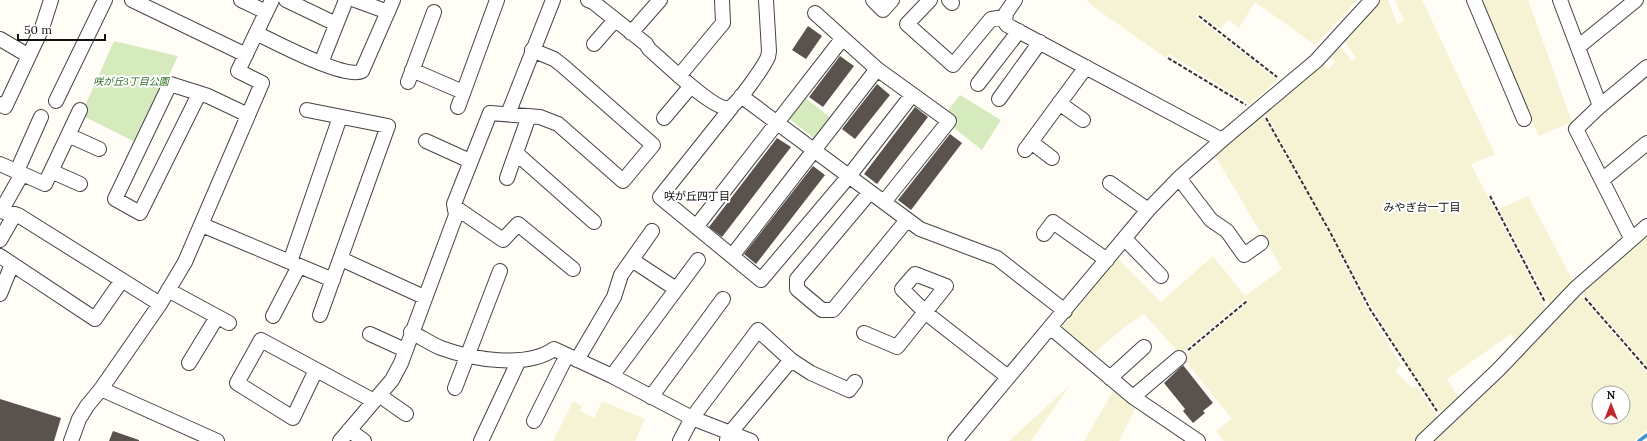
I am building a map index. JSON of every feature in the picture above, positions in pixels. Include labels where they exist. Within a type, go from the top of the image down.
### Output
[{"type":"street","points":[[0,104],[5,107],[42,28],[51,0]]},
{"type":"street","points":[[56,102],[105,0]]},
{"type":"street","points":[[132,0],[246,55]]},
{"type":"street","points":[[72,441],[83,413],[160,304],[185,262],[262,83],[238,71],[269,6],[241,0]]},
{"type":"street","points":[[286,0],[336,24]]},
{"type":"street","points":[[321,63],[346,0]]},
{"type":"street","points":[[256,33],[335,70],[358,74],[362,71],[390,6],[355,0]]},
{"type":"street","points":[[458,107],[496,0]]},
{"type":"street","points":[[508,114],[553,0]]},
{"type":"street","points":[[588,0],[607,5],[615,20],[631,32],[706,99],[727,107]]},
{"type":"street","points":[[631,32],[660,0]]},
{"type":"street","points":[[679,76],[723,22],[722,0]]},
{"type":"street","points":[[766,0],[768,57],[741,96],[727,107],[660,197],[761,280],[849,176],[912,95]]},
{"type":"street","points":[[873,0],[883,10],[892,0]]},
{"type":"street","points":[[930,0],[907,24],[953,65],[991,19],[1005,17]]},
{"type":"street","points":[[1015,0],[1005,17],[1005,22],[1007,25],[1222,140]]},
{"type":"street","points":[[955,441],[1051,328],[1148,210],[1179,178],[1316,61],[1372,0]]},
{"type":"street","points":[[1474,0],[1524,119]]},
{"type":"street","points":[[1560,0],[1600,106]]},
{"type":"street","points":[[1578,47],[1636,0]]},
{"type":"street","points":[[434,12],[410,76],[463,92]]},
{"type":"street","points":[[815,13],[877,69],[949,121],[884,202]]},
{"type":"street","points":[[594,44],[615,20]]},
{"type":"street","points":[[978,84],[1019,31]]},
{"type":"street","points":[[0,39],[29,56]]},
{"type":"street","points":[[696,226],[842,39]]},
{"type":"street","points":[[999,99],[1040,42]]},
{"type":"street","points":[[364,441],[345,436],[392,380],[405,350],[456,215],[454,204],[488,115],[490,113],[540,117],[558,124],[623,181],[653,145],[563,66],[554,59],[532,50]]},
{"type":"street","points":[[1052,158],[1028,146],[1086,67]]},
{"type":"street","points":[[1631,238],[1576,129],[1600,106],[1647,67]]},
{"type":"street","points":[[732,256],[877,69]]},
{"type":"street","points":[[199,94],[140,213],[115,199],[170,84],[199,94],[248,115]]},
{"type":"street","points":[[664,118],[691,86]]},
{"type":"street","points":[[741,96],[920,229],[997,258],[1065,311]]},
{"type":"street","points":[[1059,103],[1083,120]]},
{"type":"street","points":[[0,164],[45,184],[80,110]]},
{"type":"street","points":[[307,110],[388,126],[320,315]]},
{"type":"street","points":[[273,316],[294,264],[340,116]]},
{"type":"street","points":[[507,178],[529,116]]},
{"type":"street","points":[[41,118],[19,172],[0,211],[15,214],[160,304]]},
{"type":"street","points":[[68,135],[99,149]]},
{"type":"street","points":[[426,141],[470,161]]},
{"type":"street","points":[[1602,180],[1647,143]]},
{"type":"street","points":[[516,153],[594,222]]},
{"type":"street","points":[[52,171],[80,184]]},
{"type":"street","points":[[1179,178],[1211,220],[1228,231],[1244,255],[1261,243]]},
{"type":"street","points":[[1110,182],[1148,210]]},
{"type":"street","points":[[870,192],[797,279],[797,288],[822,310],[833,310],[907,220]]},
{"type":"street","points":[[455,207],[503,240],[518,224],[573,269]]},
{"type":"street","points":[[0,240],[15,214]]},
{"type":"street","points":[[1044,234],[1054,222],[1107,260]]},
{"type":"street","points":[[202,225],[333,280]]},
{"type":"street","points":[[1423,441],[1498,370],[1576,288],[1631,238],[1647,226]]},
{"type":"street","points":[[534,421],[572,357],[614,297],[621,275],[652,231]]},
{"type":"street","points":[[1125,239],[1161,276]]},
{"type":"street","points":[[0,256],[95,319],[122,280]]},
{"type":"street","points":[[341,259],[424,297]]},
{"type":"street","points":[[632,260],[676,289]]},
{"type":"street","points":[[612,376],[698,260]]},
{"type":"street","points":[[0,294],[12,264]]},
{"type":"street","points":[[455,388],[469,355],[500,271]]},
{"type":"street","points":[[168,290],[223,320],[188,363]]},
{"type":"street","points":[[651,397],[723,299]]},
{"type":"street","points":[[864,332],[897,347],[926,313],[1008,377]]},
{"type":"street","points":[[1051,328],[1133,397],[1198,441]]},
{"type":"street","points":[[680,441],[692,418],[758,330],[791,360],[811,373],[849,390],[855,382]]},
{"type":"street","points":[[411,332],[440,348],[469,355],[519,360],[540,357],[554,349],[612,376],[728,437],[751,441]]},
{"type":"street","points":[[370,334],[405,350]]},
{"type":"street","points":[[316,370],[292,418],[236,383],[261,340],[316,370],[406,414]]},
{"type":"street","points":[[1110,378],[1144,347]]},
{"type":"street","points":[[1133,397],[1179,358]]},
{"type":"street","points":[[481,441],[519,360]]},
{"type":"street","points":[[728,437],[791,360]]},
{"type":"street","points":[[101,389],[217,441]]},
{"type":"path","points":[[1199,16],[1288,85]]},
{"type":"path","points":[[1168,58],[1259,110],[1330,232],[1370,309],[1444,422]]},
{"type":"path","points":[[1490,196],[1551,313]]},
{"type":"path","points":[[1576,288],[1647,369]]},
{"type":"path","points":[[1179,358],[1247,301]]},
{"type":"shaded area","points":[[1086,0],[1357,0],[1315,45],[1255,2],[1239,28],[1228,20],[1220,29],[1199,13],[1196,17],[1278,80],[1250,104],[1169,54],[1166,58]]},
{"type":"shaded area","points":[[1381,0],[1388,0],[1397,24],[1404,21],[1395,0],[1422,0],[1495,154],[1471,164],[1547,311],[1516,342],[1511,334],[1447,379],[1460,400],[1443,416],[1413,373],[1370,304],[1265,112],[1314,73],[1322,63],[1329,69],[1335,62],[1329,57],[1340,45],[1352,61],[1356,58],[1344,41]]},
{"type":"shaded area","points":[[1480,0],[1528,0],[1572,122],[1539,136]]},
{"type":"shaded area","points":[[1262,114],[1327,230],[1369,312],[1401,365],[1395,371],[1413,389],[1416,386],[1441,421],[1419,441],[1224,441],[1216,431],[1232,419],[1183,358],[1248,302],[1246,298],[1180,354],[1144,314],[1126,326],[1091,356],[1060,328],[1083,302],[1081,300],[1117,258],[1161,302],[1213,256],[1245,296],[1282,269],[1214,154]]},
{"type":"shaded area","points":[[1528,196],[1574,283],[1551,307],[1499,209]]},
{"type":"shaded area","points":[[1647,233],[1647,366],[1580,290]]},
{"type":"shaded area","points":[[1577,292],[1647,373],[1647,430],[1634,441],[1428,441]]},
{"type":"shaded area","points":[[1070,385],[1031,441],[1009,441]]},
{"type":"shaded area","points":[[1115,388],[1137,405],[1119,441],[1084,441]]},
{"type":"shaded area","points":[[573,401],[582,406],[580,411],[594,418],[602,401],[645,419],[635,441],[553,441]]},
{"type":"green space","name":"咲が丘3丁目公園","points":[[114,41],[178,56],[137,143],[81,115]]},
{"type":"green space","points":[[960,95],[1001,120],[982,150],[954,128],[958,121],[946,113]]},
{"type":"green space","points":[[803,96],[831,118],[815,139],[787,117]]},
{"type":"building","points":[[808,26],[822,36],[806,59],[792,50]]},
{"type":"building","points":[[840,56],[854,66],[823,107],[809,97]]},
{"type":"building","points":[[877,84],[890,95],[855,139],[842,129]]},
{"type":"building","points":[[915,107],[928,117],[877,184],[864,174]]},
{"type":"building","points":[[950,134],[962,143],[911,210],[898,200]]},
{"type":"building","points":[[777,138],[791,147],[722,237],[709,227]]},
{"type":"building","points":[[813,166],[825,175],[756,264],[744,254]]},
{"type":"building","points":[[1183,365],[1213,403],[1203,411],[1205,413],[1193,423],[1183,411],[1185,409],[1164,383]]},
{"type":"building","points":[[0,399],[61,418],[54,441],[0,441]]},
{"type":"building","points":[[113,431],[139,440],[139,441],[109,441]]},
{"type":"waterway","points":[[1639,441],[1647,435]]},
{"type":"district","name":"咲が丘四丁目","points":[[697,196]]},
{"type":"district","name":"みやぎ台一丁目","points":[[1422,207]]}]
